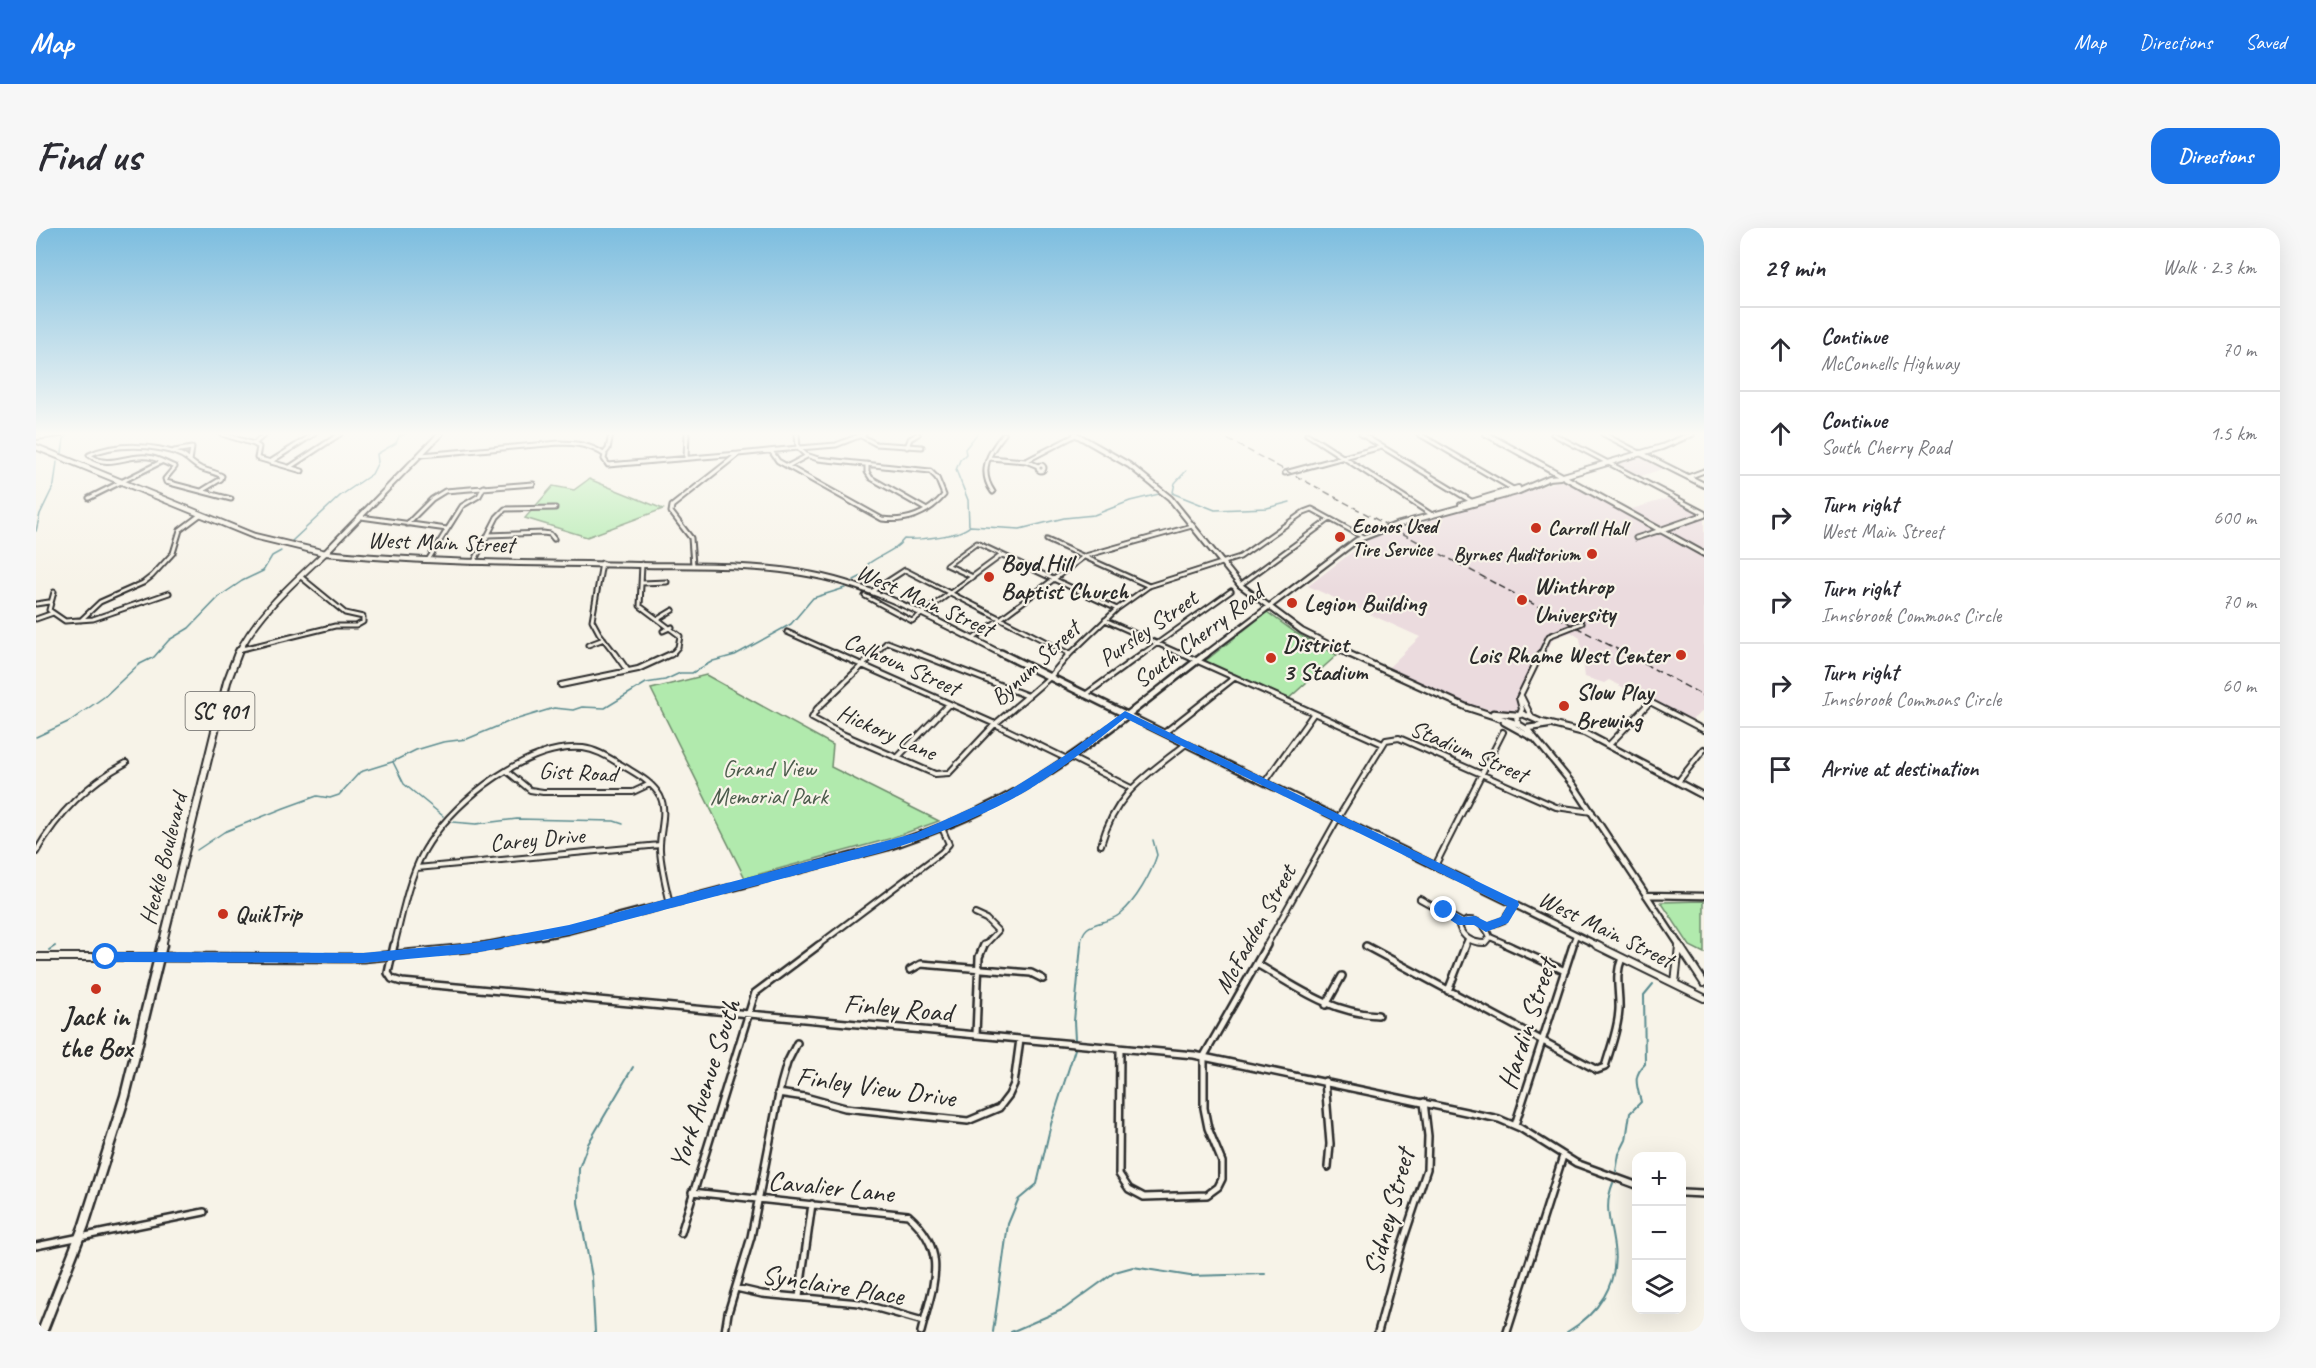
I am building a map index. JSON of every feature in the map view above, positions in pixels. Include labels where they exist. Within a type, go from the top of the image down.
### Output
[{"type":"highway","name":"West Main Street","points":[[129,486],[263,540],[325,553]]},
{"type":"highway","name":"Heckle Boulevard","points":[[42,1332],[79,1237],[125,1096],[227,682],[238,650],[259,618],[325,553]]},
{"type":"main road","name":"Heckle Boulevard","points":[[325,553],[391,486]]},
{"type":"main road","points":[[1460,506],[1513,489],[1531,486]]},
{"type":"main road","points":[[1460,506],[1467,507],[1531,486]]},
{"type":"main road","points":[[1578,486],[1704,555]]},
{"type":"main road","name":"South Cherry Road","points":[[159,957],[392,956],[474,948],[522,940],[670,904],[887,847],[942,828],[1002,800],[1068,758],[1347,546],[1390,527],[1460,506]]},
{"type":"main road","name":"West Main Street","points":[[325,553],[375,559],[693,565],[789,571],[871,592],[922,614],[1125,714]]},
{"type":"street","points":[[89,498],[113,486]]},
{"type":"street","points":[[174,486],[182,489],[203,490],[231,498]]},
{"type":"street","points":[[203,490],[210,486]]},
{"type":"street","points":[[407,524],[437,495],[445,491],[508,486]]},
{"type":"street","points":[[693,565],[691,538],[671,512],[671,506],[697,486]]},
{"type":"street","points":[[822,486],[882,519],[898,520],[936,506],[944,495],[940,486]]},
{"type":"street","points":[[884,486],[928,510]]},
{"type":"street","points":[[989,486],[993,492]]},
{"type":"street","points":[[1156,486],[1240,585],[1302,631],[1333,648],[1477,711],[1525,728],[1593,812],[1704,983]]},
{"type":"street","points":[[1387,486],[1432,514]]},
{"type":"street","points":[[1445,486],[1471,501]]},
{"type":"street","points":[[1507,486],[1513,489]]},
{"type":"street","points":[[1649,486],[1704,514]]},
{"type":"street","points":[[428,561],[462,506],[479,496],[484,487]]},
{"type":"street","points":[[474,562],[497,517],[505,509],[555,508]]},
{"type":"street","name":"Bynum Street","points":[[949,774],[995,724],[1050,677],[1105,620],[1149,586],[1240,557],[1304,512],[1312,509],[1330,519]]},
{"type":"street","points":[[1636,538],[1704,514]]},
{"type":"street","points":[[81,620],[100,602],[143,583],[152,576],[173,552],[180,530],[200,515]]},
{"type":"street","points":[[360,517],[447,529]]},
{"type":"street","points":[[1240,585],[1330,519],[1363,537]]},
{"type":"street","points":[[973,639],[1085,556],[1192,526]]},
{"type":"street","points":[[488,535],[543,533],[550,534],[554,539]]},
{"type":"street","points":[[1047,540],[1149,586]]},
{"type":"street","points":[[973,577],[947,565],[977,543],[1117,609]]},
{"type":"street","points":[[865,596],[912,621],[1002,555]]},
{"type":"street","points":[[602,563],[592,620],[604,639],[621,658],[627,670]]},
{"type":"street","points":[[561,685],[664,660],[674,654],[680,644],[680,636],[672,627],[657,620],[640,606],[642,564]]},
{"type":"street","points":[[871,592],[905,570],[1070,654]]},
{"type":"street","points":[[238,650],[335,626],[356,626],[363,622],[363,617],[345,613],[301,577]]},
{"type":"street","points":[[642,582],[667,582]]},
{"type":"street","name":"Pursley Street","points":[[1085,694],[1231,591]]},
{"type":"street","points":[[54,592],[49,610],[65,621],[93,619],[169,593]]},
{"type":"street","points":[[36,604],[50,602]]},
{"type":"street","points":[[657,620],[673,610]]},
{"type":"street","points":[[36,619],[53,613]]},
{"type":"street","name":"Stadium Street","points":[[1105,620],[1383,744],[1386,740],[1399,738],[1556,807],[1593,812]]},
{"type":"street","points":[[1518,724],[1515,718],[1522,709],[1519,698],[1549,636],[1581,623]]},
{"type":"street","points":[[663,631],[672,627]]},
{"type":"street","name":"Calhoun Street","points":[[787,632],[995,724],[1131,788]]},
{"type":"street","points":[[588,645],[604,639]]},
{"type":"street","points":[[812,717],[817,709],[887,642],[1028,696]]},
{"type":"street","points":[[1163,733],[1234,678]]},
{"type":"street","points":[[1521,696],[1532,716]]},
{"type":"street","points":[[1609,745],[1650,702],[1704,730]]},
{"type":"street","points":[[898,757],[949,704]]},
{"type":"street","points":[[1477,711],[1532,716],[1538,720],[1579,730],[1704,796]]},
{"type":"street","points":[[1266,782],[1314,713]]},
{"type":"street","points":[[1485,713],[1518,728],[1541,745]]},
{"type":"street","name":"West Main Street","points":[[1125,714],[1704,998]]},
{"type":"street","name":"Hickory Lane","points":[[812,717],[840,733],[934,774],[949,774]]},
{"type":"street","points":[[1538,720],[1536,733],[1541,745]]},
{"type":"street","points":[[1525,728],[1560,725]]},
{"type":"street","points":[[1435,866],[1503,732]]},
{"type":"street","points":[[1101,845],[1108,820],[1131,788],[1186,744]]},
{"type":"street","name":"McFadden Street","points":[[1204,1057],[1338,818],[1383,744]]},
{"type":"street","points":[[392,956],[417,868],[429,843],[444,822],[467,799],[508,772],[549,753],[582,748],[606,756],[650,783],[663,802],[665,813],[660,845],[670,904]]},
{"type":"street","points":[[1677,782],[1704,749]]},
{"type":"street","points":[[36,852],[61,813],[104,774],[126,763]]},
{"type":"street","name":"Gist Road","points":[[508,772],[530,790],[543,792],[633,792],[650,783]]},
{"type":"street","name":"York Avenue South","points":[[681,1233],[755,993],[947,848],[947,837],[942,828]]},
{"type":"street","name":"Carey Drive","points":[[417,868],[660,845]]},
{"type":"street","points":[[1646,895],[1704,896]]},
{"type":"street","points":[[1420,899],[1444,910],[1462,922],[1475,921],[1486,927],[1490,937],[1565,971]]},
{"type":"street","points":[[1486,927],[1504,920],[1514,905]]},
{"type":"street","points":[[975,914],[986,919],[998,931],[988,938],[981,948],[978,968],[976,1035]]},
{"type":"street","points":[[1462,922],[1460,931],[1468,939],[1485,943],[1490,937]]},
{"type":"street","name":"Hardin Street","points":[[1515,1125],[1576,935]]},
{"type":"street","points":[[1448,991],[1468,939]]},
{"type":"street","points":[[1366,946],[1597,1070],[1605,1067],[1619,1009],[1615,989],[1617,969],[1622,958]]},
{"type":"street","points":[[1675,983],[1679,946]]},
{"type":"street","name":"Finley Road","points":[[392,956],[388,976],[390,980],[402,982],[1204,1057],[1499,1119],[1515,1125],[1563,1156],[1632,1183]]},
{"type":"street","points":[[36,957],[159,957]]},
{"type":"street","points":[[910,970],[921,963],[1031,973],[1043,979]]},
{"type":"street","points":[[1257,964],[1326,1005],[1347,1014],[1378,1015]]},
{"type":"street","points":[[1326,1005],[1342,976]]},
{"type":"street","name":"Finley View Drive","points":[[778,1093],[805,1097],[845,1108],[943,1119],[968,1121],[979,1119],[999,1108],[1009,1095],[1014,1084],[1020,1040]]},
{"type":"street","points":[[725,1332],[726,1317],[747,1259],[759,1199],[769,1125],[785,1065],[797,1043]]},
{"type":"street","points":[[1120,1048],[1119,1174],[1129,1189],[1144,1197],[1207,1195],[1218,1187],[1222,1179],[1222,1162],[1208,1128],[1204,1108],[1204,1057]]},
{"type":"street","points":[[1325,1081],[1330,1144],[1328,1167]]},
{"type":"street","name":"Sidney Street","points":[[1378,1332],[1402,1244],[1427,1169],[1428,1136],[1424,1102]]},
{"type":"street","points":[[1507,1332],[1563,1156]]},
{"type":"street","name":"Cavalier Lane","points":[[692,1192],[908,1215],[927,1230],[933,1241],[936,1262],[921,1332]]},
{"type":"street","points":[[1686,1193],[1704,1194]]},
{"type":"street","points":[[800,1297],[812,1204]]},
{"type":"street","points":[[36,1246],[204,1212]]},
{"type":"street","name":"Synclaire Place","points":[[736,1288],[762,1294],[859,1303],[923,1321]]},
{"type":"shaded area","name":"Winthrop University","points":[[1544,486],[1583,486],[1628,510],[1673,497],[1704,513],[1704,710],[1689,722],[1609,680],[1604,683],[1585,677],[1580,638],[1571,632],[1553,639],[1517,710],[1503,713],[1469,704],[1388,668],[1420,637],[1308,586],[1369,539]]},
{"type":"green space","points":[[553,486],[574,490],[580,486],[605,486],[663,509],[587,537],[525,518]]},
{"type":"green space","name":"District 3 Stadium","points":[[1267,612],[1296,633],[1337,655],[1287,700],[1204,662]]},
{"type":"green space","name":"Grand View Memorial Park","points":[[706,675],[833,745],[831,767],[939,821],[889,839],[745,878],[651,689]]},
{"type":"green space","points":[[1704,901],[1704,953],[1690,946],[1661,902]]},
{"type":"waterway","points":[[36,531],[40,514],[54,486]]},
{"type":"waterway","points":[[292,541],[340,496],[355,486]]},
{"type":"waterway","points":[[962,486],[968,500],[969,525]]},
{"type":"waterway","points":[[1173,492],[1174,486]]},
{"type":"waterway","points":[[1172,493],[1215,510],[1267,508],[1290,502]]},
{"type":"waterway","points":[[854,580],[868,573],[868,564],[896,547],[904,539],[949,535],[970,526],[1020,529],[1064,518],[1094,515],[1130,501],[1159,494]]},
{"type":"waterway","points":[[36,737],[70,721],[104,697],[138,665],[154,657],[169,640],[189,628],[220,596],[242,581],[263,571],[272,556],[281,551]]},
{"type":"waterway","points":[[197,850],[224,832],[284,808],[317,796],[330,798],[339,795],[360,772],[392,762],[416,750],[443,742],[467,739],[508,722],[554,708],[573,710],[582,707],[605,708],[646,683],[665,680],[680,673],[692,673],[713,661],[735,655],[791,624],[813,598],[845,588]]},
{"type":"waterway","points":[[393,762],[404,784],[443,816]]},
{"type":"waterway","points":[[452,822],[476,824],[517,819],[614,821],[623,824]]},
{"type":"waterway","points":[[1081,946],[1082,937],[1089,927],[1114,918],[1126,909],[1137,895],[1157,855],[1153,840]]},
{"type":"waterway","points":[[1075,1040],[1074,1021],[1081,945]]},
{"type":"waterway","points":[[49,950],[55,946]]},
{"type":"waterway","points":[[1616,1171],[1619,1154],[1626,1140],[1630,1113],[1641,1102],[1637,1077],[1645,1064],[1644,995],[1653,984]]},
{"type":"waterway","points":[[993,1332],[1008,1224],[1018,1200],[1037,1184],[1051,1124],[1075,1049]]},
{"type":"waterway","points":[[595,1332],[592,1277],[578,1203],[579,1168],[588,1144],[633,1067]]},
{"type":"waterway","points":[[1567,1332],[1597,1307],[1610,1285],[1615,1261],[1608,1207],[1613,1183]]},
{"type":"waterway","points":[[1011,1332],[1064,1309],[1115,1272],[1133,1267],[1190,1276],[1265,1274]]},
{"type":"railway","points":[[1314,486],[1704,696]]},
{"type":"place","name":"Carroll Hall","points":[[1536,528]]},
{"type":"place","name":"Econos Used Tire Service","points":[[1340,537]]},
{"type":"place","name":"Byrnes Auditorium","points":[[1592,554]]},
{"type":"place","name":"Boyd Hill Baptist Church","points":[[989,577]]},
{"type":"place","name":"Winthrop University","points":[[1522,600]]},
{"type":"place","name":"Legion Building","points":[[1292,603]]},
{"type":"place","name":"Lois Rhame West Center","points":[[1681,655]]},
{"type":"place","name":"District 3 Stadium","points":[[1271,658]]},
{"type":"place","name":"Slow Play Brewing","points":[[1564,706]]},
{"type":"place","name":"QuikTrip","points":[[223,914]]},
{"type":"place","name":"Jack in the Box","points":[[96,989]]},
{"type":"route","points":[[106,957],[363,958],[474,948],[569,930],[879,849],[946,826],[1011,795],[1067,759],[1125,714],[1514,905],[1509,916],[1504,920],[1486,927],[1469,919],[1462,922],[1444,910]]}]
